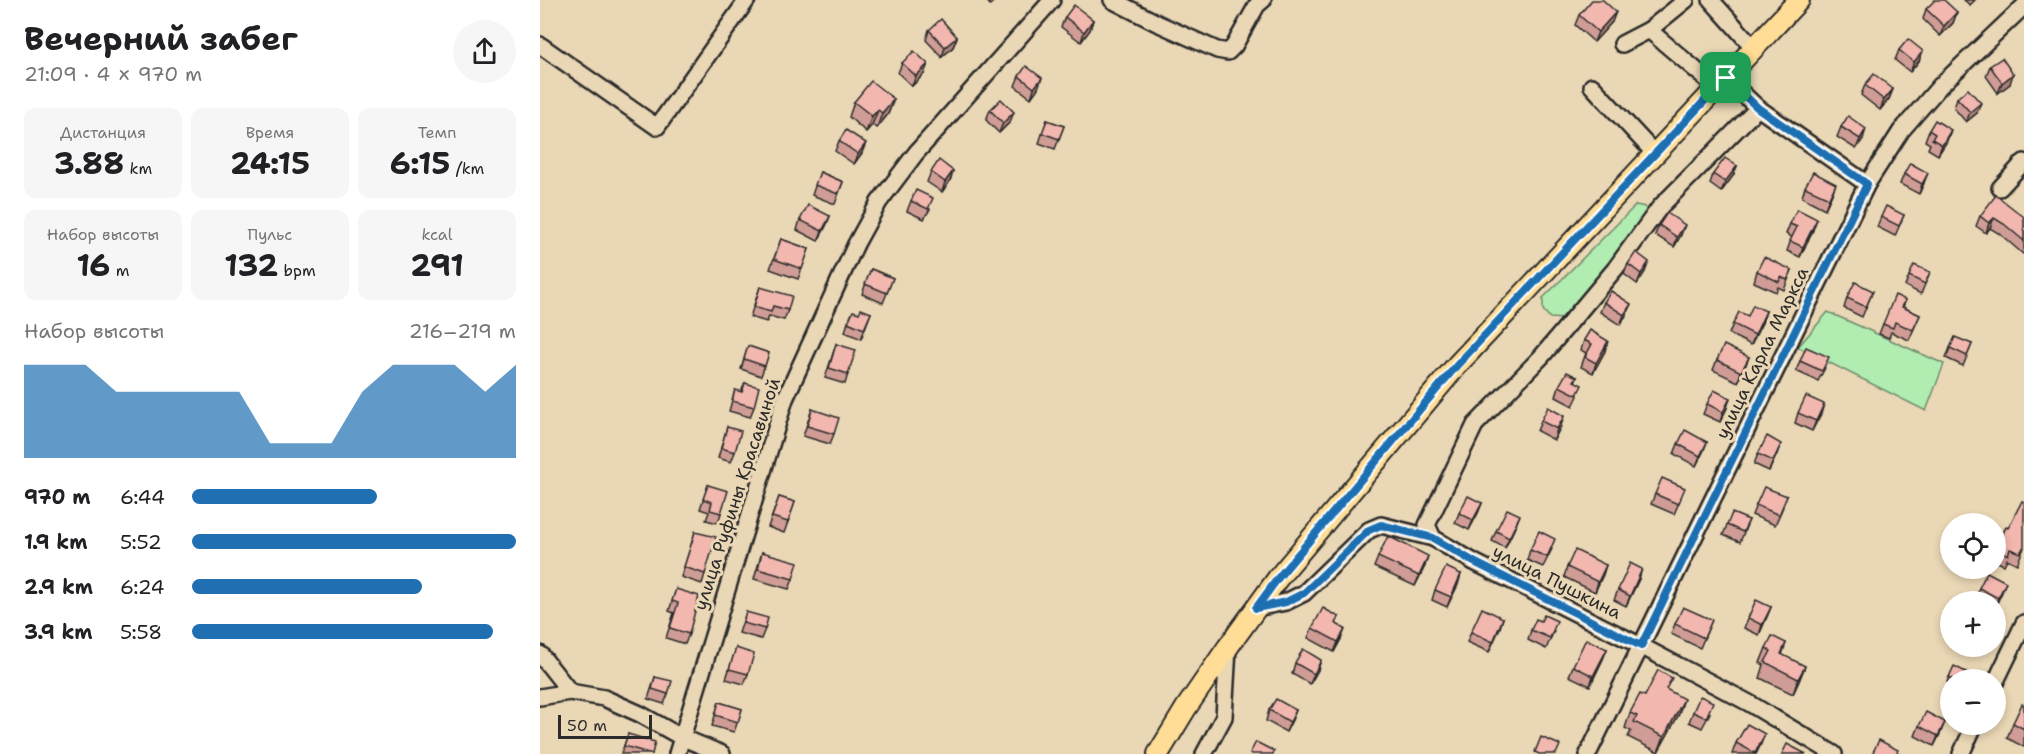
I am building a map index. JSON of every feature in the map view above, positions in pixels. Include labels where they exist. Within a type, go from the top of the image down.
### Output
[{"type":"main road","points":[[1158,754],[1228,647],[1286,569],[1458,364],[1799,0]]},
{"type":"street","points":[[540,45],[657,127],[747,0]]},
{"type":"street","name":"улица Руфины Красавиной","points":[[677,754],[785,399],[856,244],[879,202],[916,153],[1052,0]]},
{"type":"street","points":[[1112,0],[1120,6],[1228,52],[1234,46],[1257,5],[1263,0]]},
{"type":"street","points":[[1622,45],[1649,30],[1686,0]]},
{"type":"street","points":[[1711,0],[1754,48]]},
{"type":"street","name":"улица Карла Маркса","points":[[1588,754],[1867,184],[1900,131],[1940,86],[2024,6]]},
{"type":"street","points":[[1649,30],[1867,184]]},
{"type":"street","points":[[1592,86],[1655,154]]},
{"type":"street","points":[[1430,532],[1475,425],[1542,357],[1615,269],[1660,207],[1758,108]]},
{"type":"street","points":[[2000,188],[2024,162]]},
{"type":"street","name":"улица Пушкина","points":[[1256,608],[1286,602],[1304,593],[1369,530],[1381,525],[1430,532],[1474,562],[1749,703],[1834,754]]},
{"type":"street","points":[[2002,669],[2024,623]]},
{"type":"street","points":[[1204,754],[1224,717],[1228,647]]},
{"type":"street","points":[[540,654],[570,692]]},
{"type":"street","points":[[540,698],[570,692],[604,698],[640,714],[681,737],[722,754]]},
{"type":"street","points":[[1961,754],[1970,735]]},
{"type":"green space","points":[[1636,205],[1645,207],[1647,215],[1611,264],[1563,319],[1550,318],[1543,310],[1543,298]]},
{"type":"green space","points":[[1828,312],[1944,364],[1926,411],[1798,347]]},
{"type":"building","points":[[1592,0],[1603,0],[1616,12],[1598,32],[1579,15]]},
{"type":"building","points":[[1935,0],[1944,0],[1957,12],[1944,26],[1926,9]]},
{"type":"building","points":[[1074,5],[1093,20],[1084,32],[1065,17]]},
{"type":"building","points":[[941,19],[957,37],[945,47],[929,30]]},
{"type":"building","points":[[1908,39],[1923,51],[1914,62],[1899,50]]},
{"type":"building","points":[[914,51],[928,64],[916,76],[902,63]]},
{"type":"building","points":[[2002,58],[2013,74],[2002,83],[1990,66]]},
{"type":"building","points":[[1026,66],[1042,78],[1034,88],[1019,76]]},
{"type":"building","points":[[1874,74],[1893,89],[1884,100],[1865,85]]},
{"type":"building","points":[[871,81],[894,99],[882,113],[878,110],[872,116],[854,102]]},
{"type":"building","points":[[1968,89],[1981,103],[1970,112],[1957,98]]},
{"type":"building","points":[[1001,99],[1014,112],[1003,123],[990,110]]},
{"type":"building","points":[[1848,116],[1866,129],[1860,139],[1841,127]]},
{"type":"building","points":[[1047,120],[1064,126],[1059,139],[1042,133]]},
{"type":"building","points":[[1935,120],[1951,130],[1942,145],[1932,139],[1935,134],[1929,130]]},
{"type":"building","points":[[846,130],[866,143],[858,154],[839,141]]},
{"type":"building","points":[[1725,158],[1737,166],[1725,182],[1713,174]]},
{"type":"building","points":[[939,160],[953,171],[945,182],[931,172]]},
{"type":"building","points":[[1910,163],[1928,173],[1922,184],[1904,174]]},
{"type":"building","points":[[820,172],[843,182],[838,194],[815,185]]},
{"type":"building","points":[[1813,172],[1836,184],[1829,198],[1805,187]]},
{"type":"building","points":[[916,190],[933,198],[928,209],[911,201]]},
{"type":"building","points":[[1996,195],[2024,217],[2024,241],[1994,218],[1989,223],[1980,216]]},
{"type":"building","points":[[808,205],[830,216],[822,231],[800,220]]},
{"type":"building","points":[[1886,206],[1904,215],[1899,226],[1881,217]]},
{"type":"building","points":[[1797,209],[1817,219],[1803,247],[1790,241],[1797,227],[1790,224]]},
{"type":"building","points":[[1667,213],[1685,225],[1677,237],[1659,225]]},
{"type":"building","points":[[781,239],[809,249],[802,269],[774,259]]},
{"type":"building","points":[[1636,252],[1649,262],[1641,274],[1628,264]]},
{"type":"building","points":[[1764,257],[1792,270],[1787,280],[1781,277],[1779,282],[1757,271]]},
{"type":"building","points":[[1914,265],[1930,272],[1925,284],[1909,276]]},
{"type":"building","points":[[871,269],[893,278],[887,293],[865,284]]},
{"type":"building","points":[[1855,282],[1873,291],[1866,307],[1847,298]]},
{"type":"building","points":[[760,287],[792,296],[788,310],[773,306],[771,312],[754,307]]},
{"type":"building","points":[[1611,291],[1631,304],[1624,315],[1604,302]]},
{"type":"building","points":[[1895,295],[1906,300],[1902,307],[1920,315],[1913,330],[1895,322],[1893,328],[1883,324]]},
{"type":"building","points":[[1753,305],[1766,311],[1755,335],[1733,324],[1739,312],[1748,316]]},
{"type":"building","points":[[861,309],[871,313],[864,329],[848,322],[853,311],[859,313]]},
{"type":"building","points":[[1590,330],[1608,341],[1596,363],[1585,357],[1592,344],[1584,340]]},
{"type":"building","points":[[1955,337],[1972,344],[1967,356],[1950,348]]},
{"type":"building","points":[[836,344],[856,350],[848,374],[829,368]]},
{"type":"building","points":[[1724,345],[1749,357],[1741,372],[1717,360]]},
{"type":"building","points":[[748,346],[769,353],[765,366],[744,359]]},
{"type":"building","points":[[1806,347],[1829,357],[1822,371],[1800,361]]},
{"type":"building","points":[[1567,372],[1577,377],[1574,381],[1582,385],[1577,395],[1559,386]]},
{"type":"building","points":[[745,383],[759,387],[754,407],[732,401],[735,390],[742,392]]},
{"type":"building","points":[[1714,390],[1730,398],[1723,412],[1707,404]]},
{"type":"building","points":[[1806,396],[1824,404],[1816,421],[1798,413]]},
{"type":"building","points":[[1548,407],[1564,416],[1557,429],[1541,421]]},
{"type":"building","points":[[812,409],[839,418],[834,434],[807,426]]},
{"type":"building","points":[[727,427],[741,431],[735,452],[721,448]]},
{"type":"building","points":[[1685,430],[1707,442],[1700,456],[1678,444]]},
{"type":"building","points":[[1767,436],[1781,444],[1773,461],[1758,454]]},
{"type":"building","points":[[1662,478],[1685,488],[1678,504],[1655,494]]},
{"type":"building","points":[[708,485],[728,491],[721,513],[710,510],[712,502],[703,499]]},
{"type":"building","points":[[1764,487],[1787,496],[1779,515],[1756,505]]},
{"type":"building","points":[[1468,496],[1482,503],[1473,520],[1459,513]]},
{"type":"building","points":[[779,497],[795,502],[788,522],[772,517]]},
{"type":"building","points":[[2022,501],[2024,502],[2024,546],[2020,553],[2010,549],[2008,555],[2006,554],[2006,527],[2008,528]]},
{"type":"building","points":[[1507,509],[1520,515],[1509,538],[1496,531]]},
{"type":"building","points":[[1732,513],[1749,520],[1743,532],[1727,525]]},
{"type":"building","points":[[1539,531],[1555,539],[1547,557],[1530,550]]},
{"type":"building","points":[[695,532],[716,537],[705,574],[684,567]]},
{"type":"building","points":[[1388,536],[1428,556],[1419,576],[1378,557]]},
{"type":"building","points":[[1575,550],[1606,565],[1598,582],[1567,567]]},
{"type":"building","points":[[762,552],[798,562],[793,579],[758,569]]},
{"type":"building","points":[[1630,563],[1642,569],[1630,596],[1618,590]]},
{"type":"building","points":[[1446,567],[1461,574],[1451,597],[1435,590]]},
{"type":"building","points":[[1984,579],[2000,579],[2006,582],[2002,591],[1985,591],[1979,588]]},
{"type":"building","points":[[676,589],[699,596],[689,634],[670,628],[678,603],[672,601]]},
{"type":"building","points":[[1756,600],[1771,607],[1762,625],[1748,618]]},
{"type":"building","points":[[1683,607],[1712,620],[1704,638],[1675,624]]},
{"type":"building","points":[[1323,608],[1339,617],[1335,623],[1345,629],[1338,642],[1312,628]]},
{"type":"building","points":[[1482,608],[1503,618],[1493,642],[1471,632]]},
{"type":"building","points":[[746,612],[768,618],[765,629],[743,623]]},
{"type":"building","points":[[1544,615],[1557,621],[1550,638],[1531,630],[1536,619],[1541,621]]},
{"type":"building","points":[[1772,636],[1786,643],[1781,654],[1805,666],[1798,679],[1765,662],[1771,651],[1766,648]]},
{"type":"building","points":[[1586,639],[1607,649],[1593,676],[1573,666]]},
{"type":"building","points":[[736,648],[754,654],[748,674],[729,669]]},
{"type":"building","points":[[1303,649],[1321,660],[1314,674],[1295,663]]},
{"type":"building","points":[[1658,670],[1672,678],[1666,689],[1684,699],[1664,737],[1634,722],[1637,716],[1630,713],[1640,694],[1645,696]]},
{"type":"building","points":[[655,677],[672,681],[668,694],[652,689]]},
{"type":"building","points":[[1700,696],[1713,702],[1706,718],[1693,712]]},
{"type":"building","points":[[1276,699],[1296,710],[1290,722],[1269,710]]},
{"type":"building","points":[[719,702],[742,709],[738,722],[715,715]]},
{"type":"building","points":[[2022,704],[2024,705],[2024,729],[2013,723]]},
{"type":"building","points":[[1926,712],[1940,719],[1938,736],[1919,726]]},
{"type":"building","points":[[1747,724],[1765,734],[1755,753],[1736,743]]},
{"type":"building","points":[[628,734],[655,742],[652,754],[624,746]]},
{"type":"building","points":[[1541,737],[1560,745],[1556,754],[1535,752]]},
{"type":"building","points":[[1879,740],[1898,750],[1896,754],[1872,754]]},
{"type":"building","points":[[1256,742],[1274,751],[1273,754],[1250,753]]},
{"type":"building","points":[[1787,744],[1806,754],[1782,754]]},
{"type":"route","points":[[1726,78],[1758,108],[1867,184],[1641,646],[1474,562],[1433,538],[1381,525],[1369,530],[1304,593],[1286,602],[1256,608],[1278,578],[1458,364],[1726,78]]}]
